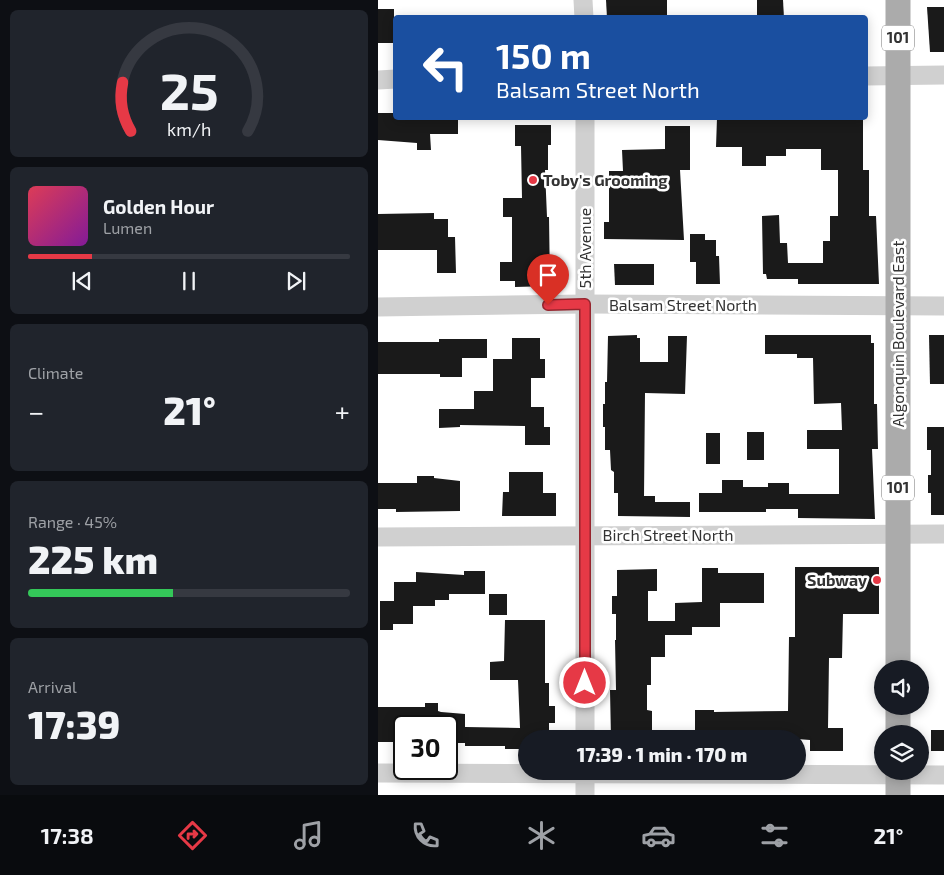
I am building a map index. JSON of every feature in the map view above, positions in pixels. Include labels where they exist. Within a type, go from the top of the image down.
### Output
[{"type":"main road","name":"Algonquin Boulevard East","points":[[898,0],[898,660]]},
{"type":"street","points":[[583,0],[584,15]]},
{"type":"street","points":[[868,76],[944,75]]},
{"type":"street","points":[[378,80],[393,80]]},
{"type":"street","name":"5th Avenue","points":[[585,120],[585,730]]},
{"type":"street","name":"Balsam Street North","points":[[378,306],[585,304],[944,306]]},
{"type":"street","name":"Birch Street North","points":[[378,537],[944,534]]},
{"type":"street","points":[[378,773],[518,772]]},
{"type":"street","points":[[929,777],[944,775]]},
{"type":"street","points":[[806,778],[874,779]]},
{"type":"street","points":[[585,780],[585,795]]},
{"type":"building","points":[[606,0],[667,0],[667,15],[607,15]]},
{"type":"building","points":[[757,0],[783,0],[784,15],[757,15]]},
{"type":"building","points":[[927,7],[945,7],[945,52],[930,52]]},
{"type":"building","points":[[378,9],[394,9],[393,43],[378,43]]},
{"type":"building","points":[[378,113],[393,113],[393,120],[458,120],[458,134],[430,134],[431,150],[417,150],[417,143],[378,140]]},
{"type":"building","points":[[717,120],[863,120],[863,170],[869,170],[869,216],[876,216],[879,284],[798,284],[798,279],[767,279],[766,274],[763,274],[762,216],[779,215],[780,243],[787,243],[788,263],[823,263],[823,241],[830,241],[830,216],[838,216],[838,170],[821,170],[821,149],[786,149],[786,156],[766,156],[766,166],[742,166],[742,147],[716,147]]},
{"type":"building","points":[[515,125],[551,125],[551,145],[548,145],[548,170],[545,170],[547,217],[549,217],[550,286],[515,287],[515,281],[500,281],[500,262],[512,262],[512,217],[503,217],[503,198],[522,198],[521,146],[515,146]]},
{"type":"building","points":[[665,126],[690,126],[690,170],[680,170],[684,240],[604,239],[604,222],[609,222],[609,171],[623,171],[622,150],[665,149]]},
{"type":"building","points":[[434,213],[434,219],[448,219],[448,237],[455,237],[456,273],[437,273],[437,250],[378,250],[378,214]]},
{"type":"building","points":[[690,234],[705,234],[705,240],[716,240],[716,256],[719,256],[720,284],[696,284],[696,262],[690,262]]},
{"type":"building","points":[[614,264],[654,264],[654,285],[615,285]]},
{"type":"building","points":[[637,335],[637,338],[640,338],[640,362],[668,362],[668,336],[687,336],[685,394],[645,393],[644,496],[655,496],[655,502],[690,502],[690,517],[618,516],[618,493],[614,493],[614,472],[611,470],[610,450],[605,450],[605,427],[603,427],[603,404],[605,404],[605,382],[607,382],[608,336]]},
{"type":"building","points":[[765,335],[871,335],[871,343],[874,343],[874,404],[877,404],[878,449],[872,449],[875,519],[798,518],[798,509],[766,509],[766,512],[699,512],[699,493],[722,493],[722,480],[743,480],[743,487],[768,487],[768,483],[789,483],[789,494],[839,494],[839,449],[807,449],[807,430],[842,430],[841,403],[814,404],[813,358],[797,358],[797,354],[765,354]]},
{"type":"building","points":[[929,335],[945,335],[945,384],[930,384]]},
{"type":"building","points":[[512,338],[540,338],[540,359],[545,359],[545,378],[531,378],[531,407],[544,407],[544,427],[550,427],[550,445],[525,445],[525,426],[460,425],[460,427],[439,428],[439,409],[474,409],[474,391],[493,391],[493,359],[512,359]]},
{"type":"building","points":[[439,339],[487,339],[487,358],[462,358],[462,377],[440,377],[440,374],[378,374],[378,342],[439,342]]},
{"type":"building","points":[[927,427],[945,427],[945,515],[931,515],[931,493],[928,493],[928,475],[931,475],[931,450],[927,450]]},
{"type":"building","points":[[747,432],[764,432],[764,460],[747,460]]},
{"type":"building","points":[[706,433],[720,433],[720,464],[706,464]]},
{"type":"building","points":[[509,472],[543,472],[543,493],[556,493],[556,516],[502,516],[503,492],[509,492]]},
{"type":"building","points":[[417,476],[434,476],[434,478],[460,481],[460,511],[396,512],[396,509],[378,509],[378,483],[417,483]]},
{"type":"building","points":[[795,567],[879,567],[879,614],[843,614],[842,658],[829,658],[828,728],[843,728],[843,751],[810,751],[810,740],[806,740],[806,730],[695,730],[695,710],[714,710],[714,712],[788,711],[789,637],[795,637]]},
{"type":"building","points":[[702,568],[718,568],[718,573],[764,573],[764,603],[720,603],[720,627],[692,627],[692,635],[665,635],[665,657],[651,657],[651,685],[647,685],[647,710],[652,711],[652,730],[611,730],[610,690],[616,690],[616,614],[612,614],[612,596],[617,596],[617,570],[657,569],[657,591],[648,591],[648,621],[675,621],[675,603],[702,602]]},
{"type":"building","points":[[464,571],[485,571],[485,594],[449,594],[449,600],[435,600],[435,606],[413,606],[413,624],[393,624],[393,630],[380,630],[380,601],[394,601],[394,582],[416,582],[416,572],[464,575]]},
{"type":"building","points":[[489,594],[507,594],[507,615],[489,615]]},
{"type":"building","points":[[505,620],[545,620],[545,683],[549,683],[549,706],[555,706],[555,723],[549,723],[549,730],[518,730],[518,749],[505,749],[505,746],[465,746],[465,743],[458,743],[458,715],[393,715],[393,742],[378,742],[378,707],[425,707],[425,703],[438,703],[438,711],[465,714],[465,727],[520,728],[518,680],[490,680],[490,662],[504,661]]},
{"type":"building","points":[[931,730],[945,730],[945,751],[931,751]]},
{"type":"place","name":"Toby's Grooming","points":[[533,180]]},
{"type":"place","name":"Subway","points":[[877,580]]},
{"type":"route","points":[[548,305],[585,304],[585,683]]}]
